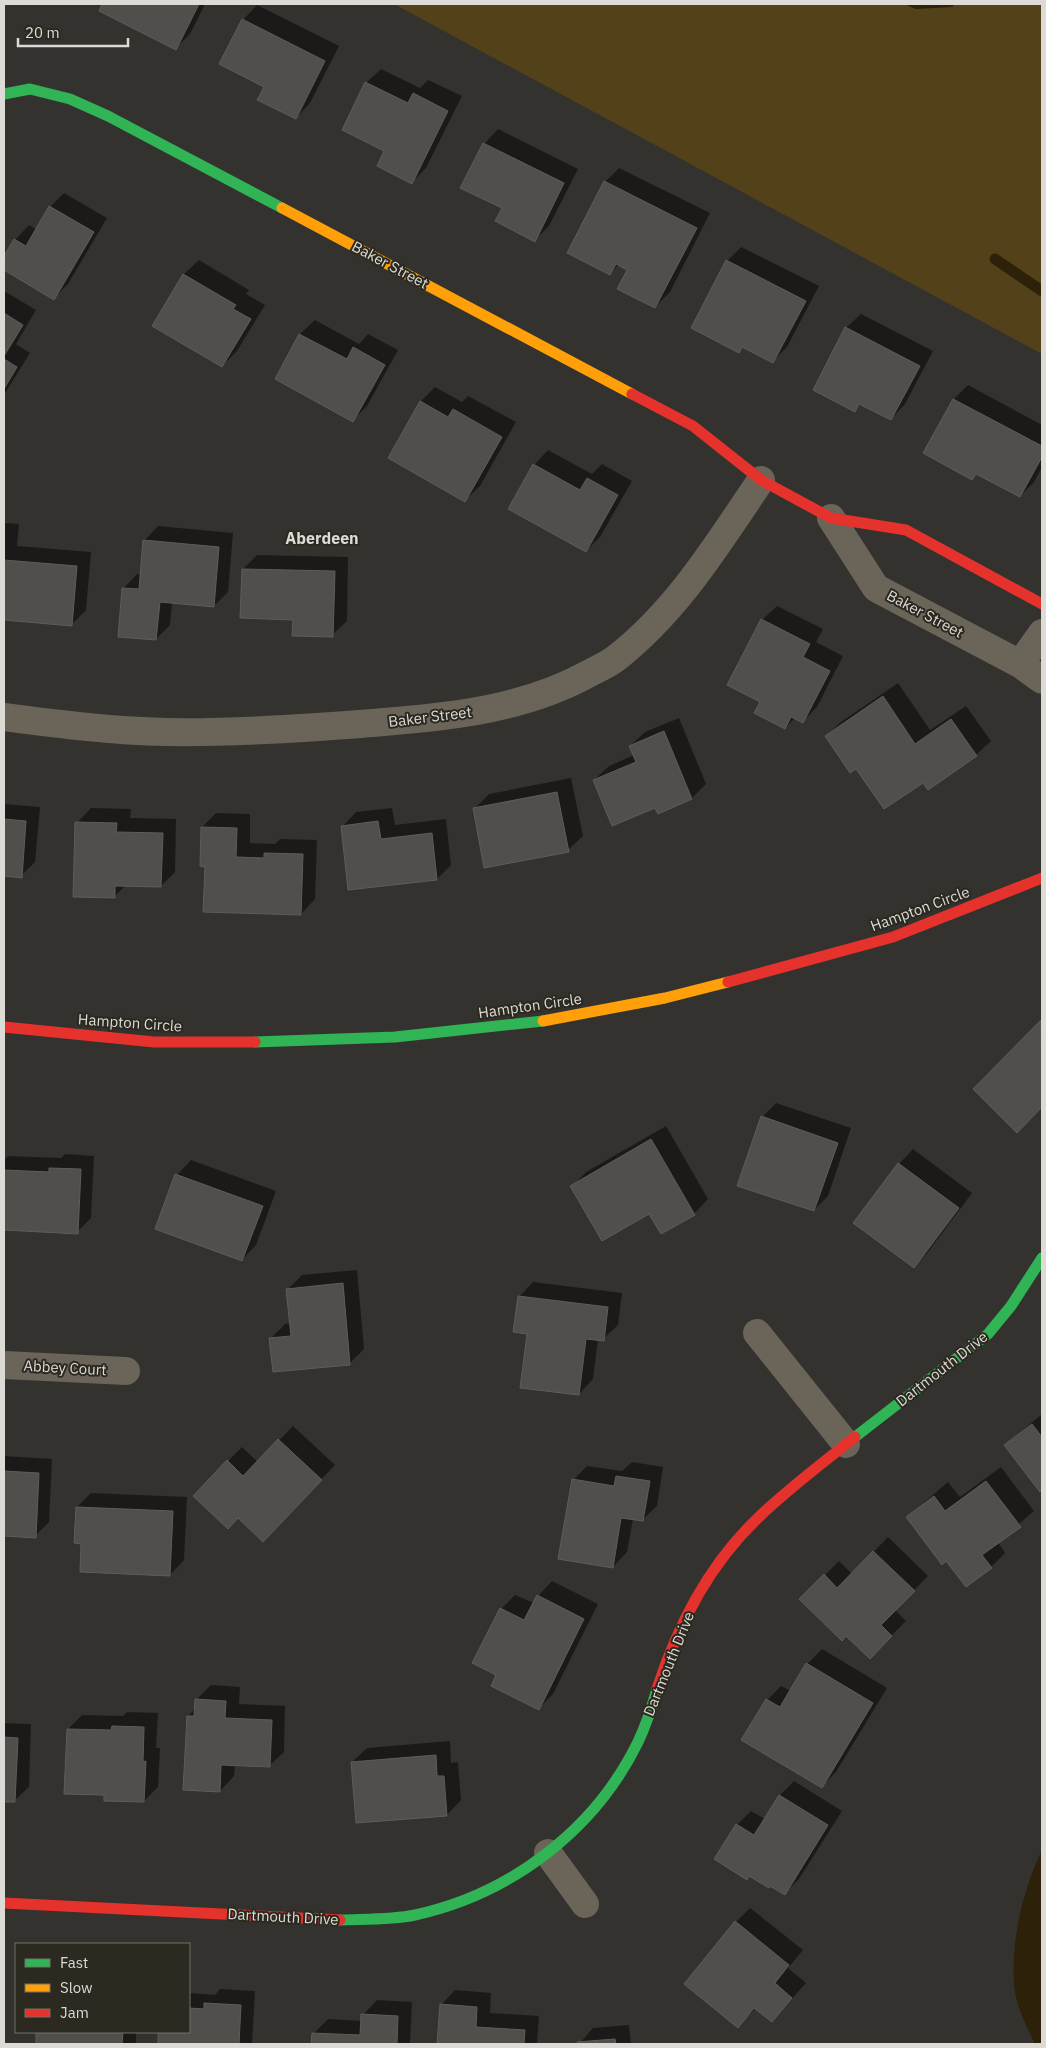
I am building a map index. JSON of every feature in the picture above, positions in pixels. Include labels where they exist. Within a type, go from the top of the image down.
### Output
[{"type":"street","name":"Baker Street","points":[[4,94],[29,89],[64,96],[108,116],[693,426],[761,480],[831,518],[906,530],[1042,604]]},
{"type":"street","name":"Baker Street","points":[[4,717],[102,728],[165,732],[283,730],[407,721],[474,712],[536,696],[574,682],[614,660],[661,617],[684,592],[761,480]]},
{"type":"street","name":"Baker Street","points":[[831,518],[876,588],[1020,664],[1042,680]]},
{"type":"street","points":[[1020,664],[1042,633]]},
{"type":"street","name":"Hampton Circle","points":[[4,1027],[154,1042],[282,1042],[396,1037],[534,1023],[666,998],[812,960],[892,937],[1042,878]]},
{"type":"street","name":"Dartmouth Drive","points":[[4,1903],[336,1920],[376,1919],[415,1915],[459,1903],[489,1890],[548,1852],[575,1828],[605,1796],[639,1741],[680,1629],[695,1598],[717,1564],[742,1535],[796,1484],[988,1334],[1011,1306],[1042,1258]]},
{"type":"street","points":[[757,1333],[846,1444]]},
{"type":"street","name":"Abbey Court","points":[[4,1365],[126,1371]]},
{"type":"street","points":[[548,1852],[585,1904]]},
{"type":"shaded area","points":[[394,4],[1042,4],[1042,354]]},
{"type":"shaded area","points":[[904,4],[955,4],[952,7],[916,9]]},
{"type":"shaded area","points":[[1042,1850],[1042,2044],[1035,2044],[1021,2015],[1016,1999],[1014,1949],[1024,1898]]},
{"type":"building","points":[[102,4],[199,4],[176,50],[99,11]]},
{"type":"building","points":[[242,19],[325,61],[296,119],[257,100],[264,87],[219,64]]},
{"type":"building","points":[[365,82],[408,103],[413,93],[448,111],[412,184],[377,166],[384,151],[342,130]]},
{"type":"building","points":[[483,143],[564,183],[535,242],[495,221],[502,208],[460,188]]},
{"type":"building","points":[[604,181],[697,228],[655,308],[617,289],[627,270],[616,264],[610,275],[567,253]]},
{"type":"building","points":[[49,206],[94,232],[54,300],[4,270],[4,256],[14,239],[26,246]]},
{"type":"building","points":[[726,260],[806,301],[773,363],[742,347],[739,353],[691,328]]},
{"type":"building","points":[[183,274],[236,305],[233,309],[251,319],[222,367],[152,326]]},
{"type":"building","points":[[4,313],[23,325],[4,356]]},
{"type":"building","points":[[845,327],[920,366],[891,420],[859,404],[855,412],[813,390]]},
{"type":"building","points":[[299,334],[347,359],[353,347],[385,365],[353,422],[275,379]]},
{"type":"building","points":[[4,359],[17,367],[4,389]]},
{"type":"building","points":[[953,399],[1042,446],[1042,457],[1020,497],[976,474],[972,480],[923,453]]},
{"type":"building","points":[[420,401],[448,417],[453,409],[502,437],[465,502],[388,458]]},
{"type":"building","points":[[533,464],[580,490],[587,478],[618,495],[586,552],[508,509]]},
{"type":"building","points":[[143,540],[219,547],[214,607],[160,602],[156,640],[118,637],[122,588],[139,589]]},
{"type":"building","points":[[4,560],[77,566],[72,626],[4,620]]},
{"type":"building","points":[[242,569],[335,571],[333,637],[292,636],[293,620],[240,618]]},
{"type":"building","points":[[761,619],[810,644],[803,657],[830,671],[803,723],[791,717],[785,729],[754,713],[760,702],[727,685]]},
{"type":"building","points":[[883,696],[915,744],[951,719],[977,756],[928,790],[923,783],[884,809],[856,769],[850,773],[825,736]]},
{"type":"building","points":[[664,731],[692,799],[658,814],[655,808],[612,826],[593,780],[636,762],[629,746]]},
{"type":"building","points":[[557,792],[569,852],[484,868],[473,808]]},
{"type":"building","points":[[4,819],[26,821],[22,878],[4,876]]},
{"type":"building","points":[[378,821],[381,839],[432,833],[437,880],[348,890],[341,826]]},
{"type":"building","points":[[75,822],[117,823],[116,832],[163,833],[161,887],[115,886],[115,898],[73,897]]},
{"type":"building","points":[[201,827],[237,828],[236,857],[264,858],[264,853],[303,854],[301,915],[203,912],[205,867],[200,866]]},
{"type":"building","points":[[1041,1020],[1042,1107],[1017,1133],[973,1089]]},
{"type":"building","points":[[761,1116],[838,1143],[814,1211],[737,1186]]},
{"type":"building","points":[[651,1139],[695,1215],[661,1234],[649,1214],[602,1241],[570,1186]]},
{"type":"building","points":[[898,1163],[959,1208],[914,1268],[853,1223]]},
{"type":"building","points":[[49,1168],[81,1169],[78,1234],[4,1230],[4,1170],[49,1172]]},
{"type":"building","points":[[175,1174],[263,1206],[242,1261],[155,1229]]},
{"type":"building","points":[[343,1283],[350,1365],[273,1372],[269,1338],[291,1336],[286,1289]]},
{"type":"building","points":[[518,1296],[608,1307],[604,1341],[586,1339],[579,1395],[520,1388],[527,1334],[513,1332]]},
{"type":"building","points":[[1032,1424],[1042,1437],[1042,1490],[1040,1492],[1004,1445]]},
{"type":"building","points":[[278,1439],[322,1480],[263,1542],[238,1518],[228,1529],[193,1496],[227,1460],[243,1476]]},
{"type":"building","points":[[4,1471],[39,1473],[36,1538],[4,1536]]},
{"type":"building","points":[[616,1476],[650,1481],[643,1521],[621,1518],[613,1568],[558,1559],[572,1479],[614,1486]]},
{"type":"building","points":[[986,1481],[1021,1527],[982,1555],[992,1568],[966,1587],[946,1561],[942,1565],[906,1517],[934,1496],[945,1511]]},
{"type":"building","points":[[76,1507],[173,1511],[170,1576],[80,1572],[81,1544],[74,1543]]},
{"type":"building","points":[[873,1551],[915,1591],[881,1625],[892,1636],[870,1659],[846,1636],[842,1641],[799,1599],[824,1574],[837,1588]]},
{"type":"building","points":[[537,1595],[584,1619],[539,1710],[491,1686],[496,1675],[472,1663],[500,1608],[524,1620]]},
{"type":"building","points":[[806,1663],[873,1703],[822,1788],[741,1740],[766,1699],[780,1707]]},
{"type":"building","points":[[195,1699],[226,1701],[225,1718],[272,1720],[270,1767],[221,1765],[220,1792],[183,1790],[187,1716],[194,1716]]},
{"type":"building","points":[[112,1726],[144,1727],[143,1762],[146,1761],[144,1802],[104,1801],[104,1795],[64,1794],[67,1729],[111,1730]]},
{"type":"building","points":[[4,1737],[18,1738],[15,1802],[4,1802]]},
{"type":"building","points":[[436,1755],[437,1776],[444,1776],[447,1816],[356,1823],[351,1762]]},
{"type":"building","points":[[779,1795],[828,1825],[785,1895],[749,1876],[747,1880],[714,1859],[736,1824],[754,1835]]},
{"type":"building","points":[[735,1921],[789,1965],[775,1983],[792,1998],[772,2022],[754,2008],[738,2028],[684,1984]]},
{"type":"building","points":[[204,2003],[241,2005],[239,2044],[158,2044],[158,2033],[190,2033],[190,2008],[204,2009]]},
{"type":"building","points":[[440,2004],[477,2007],[476,2027],[525,2030],[524,2044],[437,2044]]},
{"type":"building","points":[[361,2014],[398,2016],[397,2044],[311,2044],[312,2033],[360,2035]]},
{"type":"building","points":[[36,2033],[123,2033],[122,2044],[36,2044]]},
{"type":"building","points":[[615,2039],[616,2044],[578,2044],[577,2042]]},
{"type":"waterway","points":[[995,259],[1042,291]]},
{"type":"traffic: fast","points":[[4,94],[30,89],[70,99],[108,116],[282,208]]},
{"type":"traffic: fast","points":[[255,1042],[395,1037],[543,1021]]},
{"type":"traffic: fast","points":[[855,1437],[988,1334],[1011,1306],[1042,1258]]},
{"type":"traffic: fast","points":[[340,1920],[406,1917],[450,1905],[484,1891],[516,1874],[546,1854],[574,1830],[599,1803],[620,1774],[641,1736],[657,1689]]},
{"type":"traffic: slow","points":[[282,208],[632,394]]},
{"type":"traffic: slow","points":[[543,1021],[665,998],[728,982]]},
{"type":"traffic: jam","points":[[632,394],[693,426],[761,480],[831,518],[906,530],[1042,604]]},
{"type":"traffic: jam","points":[[728,982],[893,937],[1042,878]]},
{"type":"traffic: jam","points":[[4,1027],[154,1042],[255,1042]]},
{"type":"traffic: jam","points":[[657,1689],[685,1618],[710,1575],[725,1555],[741,1535],[770,1506],[855,1437]]},
{"type":"traffic: jam","points":[[4,1903],[340,1920]]},
{"type":"district","name":"Aberdeen","points":[[322,538]]}]
